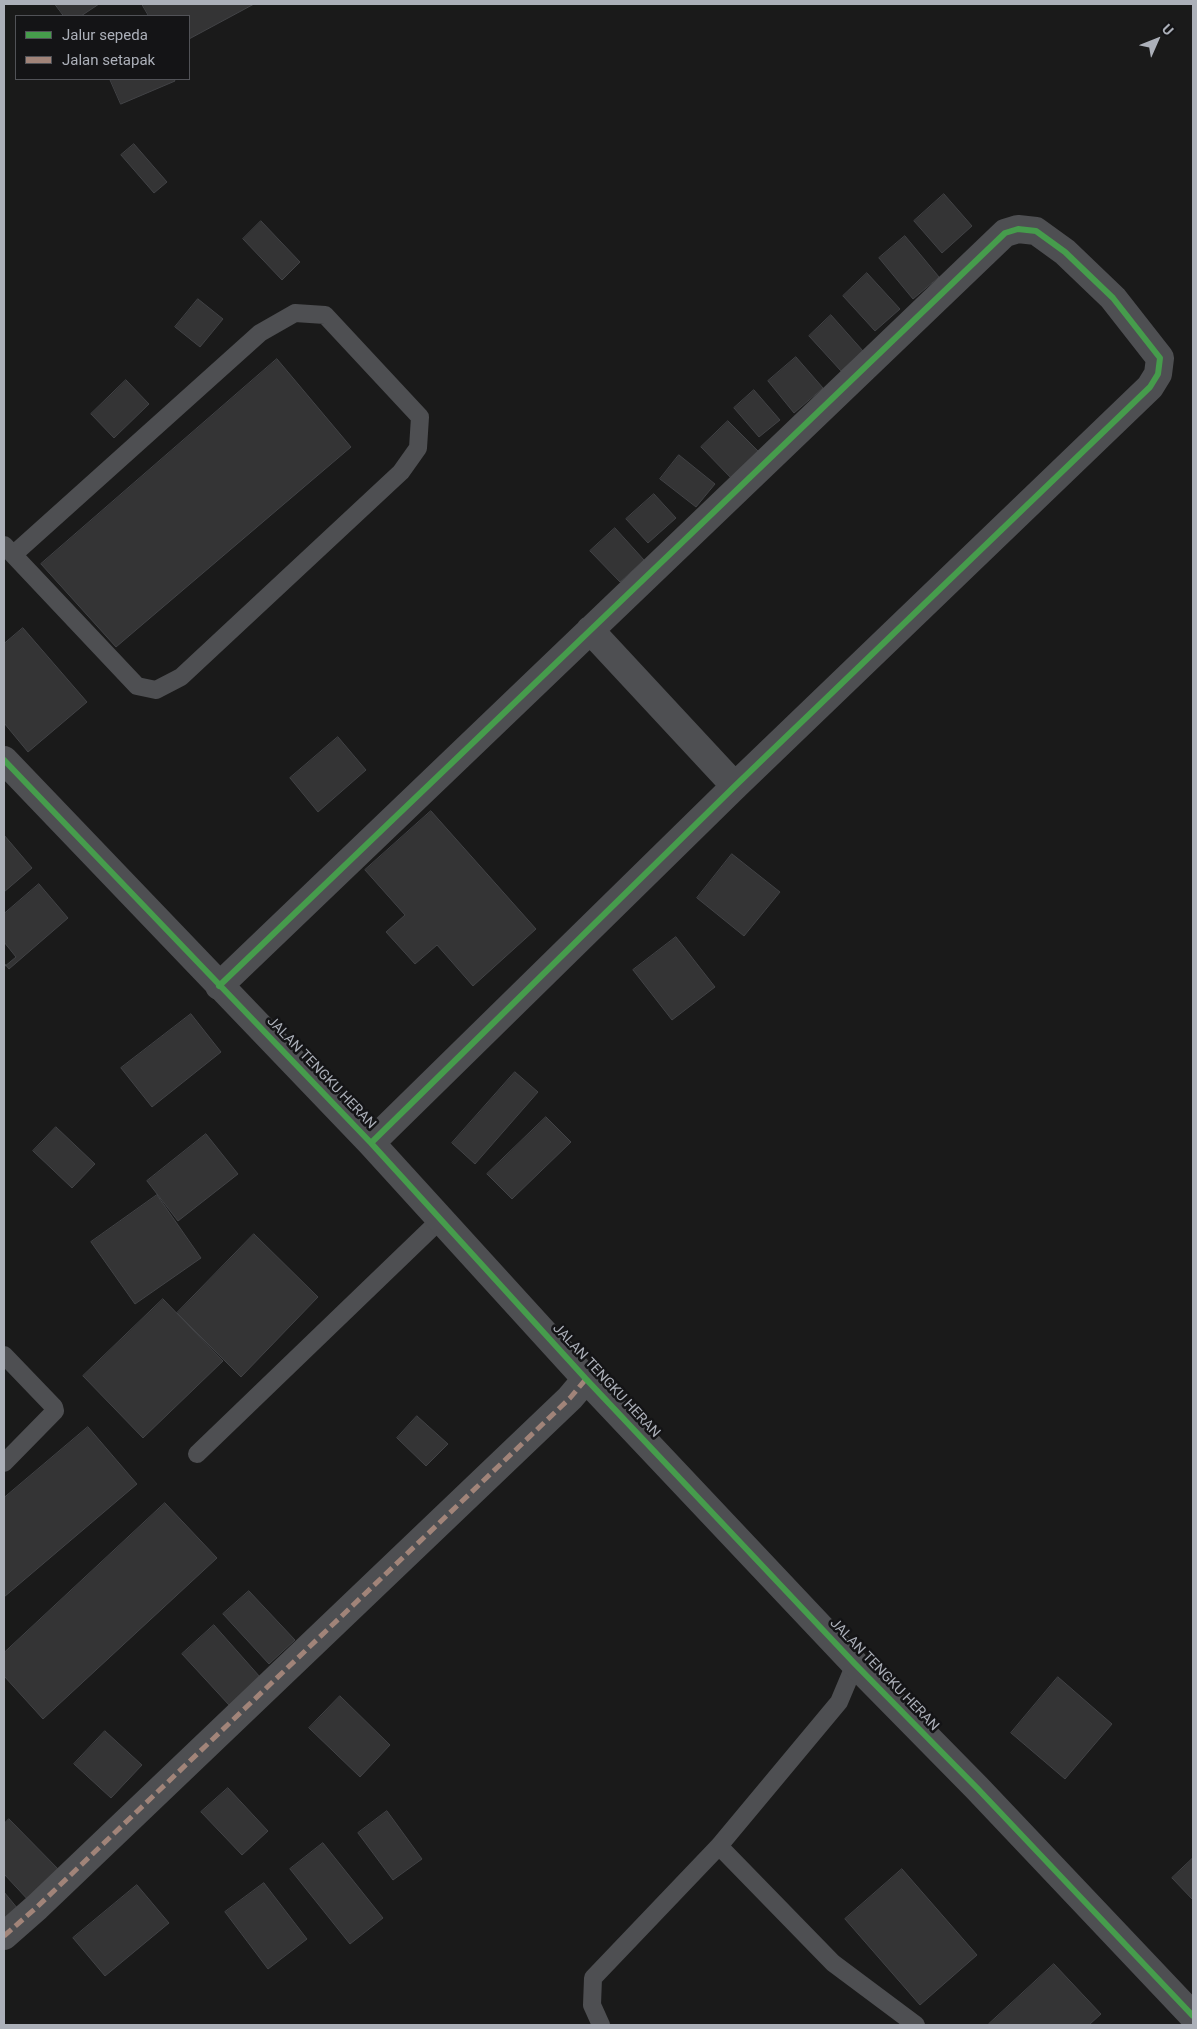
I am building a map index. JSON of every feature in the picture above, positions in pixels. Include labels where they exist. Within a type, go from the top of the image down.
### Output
[{"type":"street","points":[[219,986],[1005,233],[1018,229],[1036,231],[1065,252],[1113,298],[1160,358],[1158,374],[1150,387],[735,786],[371,1143]]},
{"type":"street","points":[[590,630],[735,786]]},
{"type":"street","name":"JALAN TENGKU HERAN","points":[[4,760],[371,1143],[586,1379],[855,1664],[977,1788],[1193,2016]]},
{"type":"street","points":[[4,1936],[562,1405],[586,1379]]},
{"type":"lane","points":[[295,313],[325,315],[420,416],[418,448],[401,472],[181,677],[156,690],[137,686],[9,549],[260,333],[295,313]]},
{"type":"lane","points":[[197,1454],[440,1220]]},
{"type":"lane","points":[[4,1355],[54,1407],[55,1412],[4,1463]]},
{"type":"lane","points":[[600,2025],[592,2005],[592,1978],[719,1846],[839,1702],[855,1664]]},
{"type":"lane","points":[[719,1846],[833,1962],[916,2025]]},
{"type":"building","points":[[55,4],[99,4],[82,15],[63,15]]},
{"type":"building","points":[[142,4],[254,4],[190,38],[190,15],[148,15]]},
{"type":"building","points":[[110,80],[175,81],[121,104]]},
{"type":"building","points":[[134,144],[167,182],[154,193],[121,155]]},
{"type":"building","points":[[944,194],[972,226],[942,253],[914,221]]},
{"type":"building","points":[[261,221],[300,262],[282,280],[243,239]]},
{"type":"building","points":[[905,236],[939,277],[913,299],[879,258]]},
{"type":"building","points":[[867,273],[900,309],[875,331],[843,296]]},
{"type":"building","points":[[198,299],[223,319],[200,347],[175,327]]},
{"type":"building","points":[[831,315],[863,351],[841,371],[809,336]]},
{"type":"building","points":[[796,357],[823,388],[794,413],[768,381]]},
{"type":"building","points":[[277,359],[351,447],[116,647],[41,564]]},
{"type":"building","points":[[126,380],[149,404],[114,438],[91,414]]},
{"type":"building","points":[[754,390],[780,420],[759,437],[734,408]]},
{"type":"building","points":[[728,421],[759,452],[732,479],[701,447]]},
{"type":"building","points":[[679,455],[715,484],[696,507],[660,479]]},
{"type":"building","points":[[654,494],[676,518],[648,543],[626,519]]},
{"type":"building","points":[[615,528],[644,560],[620,582],[590,551]]},
{"type":"building","points":[[23,628],[87,702],[28,752],[4,723],[4,644]]},
{"type":"building","points":[[338,737],[366,770],[318,812],[290,778]]},
{"type":"building","points":[[431,811],[536,929],[473,986],[437,945],[415,964],[386,932],[405,915],[365,870]]},
{"type":"building","points":[[4,835],[32,868],[4,892]]},
{"type":"building","points":[[732,854],[780,892],[744,936],[697,898]]},
{"type":"building","points":[[39,884],[68,918],[9,969],[4,963],[4,914]]},
{"type":"building","points":[[676,937],[715,987],[672,1020],[633,970]]},
{"type":"building","points":[[4,942],[16,957],[4,967]]},
{"type":"building","points":[[191,1014],[221,1052],[152,1107],[121,1068]]},
{"type":"building","points":[[515,1072],[538,1092],[475,1164],[452,1143]]},
{"type":"building","points":[[546,1117],[571,1142],[512,1199],[487,1174]]},
{"type":"building","points":[[56,1127],[95,1164],[72,1188],[33,1151]]},
{"type":"building","points":[[206,1134],[238,1174],[178,1221],[147,1181]]},
{"type":"building","points":[[157,1195],[201,1258],[135,1304],[91,1242]]},
{"type":"building","points":[[254,1234],[318,1297],[241,1377],[177,1313]]},
{"type":"building","points":[[163,1299],[223,1361],[143,1438],[83,1376]]},
{"type":"building","points":[[417,1416],[448,1444],[426,1466],[397,1438]]},
{"type":"building","points":[[88,1427],[137,1484],[4,1597],[4,1498]]},
{"type":"building","points":[[165,1503],[217,1558],[43,1719],[4,1676],[4,1653]]},
{"type":"building","points":[[249,1591],[295,1640],[269,1664],[223,1614]]},
{"type":"building","points":[[214,1625],[260,1677],[229,1705],[182,1654]]},
{"type":"building","points":[[1058,1677],[1112,1724],[1065,1779],[1011,1733]]},
{"type":"building","points":[[340,1696],[390,1745],[360,1777],[309,1728]]},
{"type":"building","points":[[105,1731],[142,1765],[111,1798],[74,1764]]},
{"type":"building","points":[[228,1788],[268,1831],[242,1855],[201,1812]]},
{"type":"building","points":[[387,1811],[422,1859],[393,1880],[358,1833]]},
{"type":"building","points":[[9,1819],[61,1872],[30,1902],[4,1874],[4,1824]]},
{"type":"building","points":[[323,1843],[383,1918],[350,1944],[290,1869]]},
{"type":"building","points":[[1193,1858],[1193,1900],[1172,1878]]},
{"type":"building","points":[[902,1869],[977,1955],[920,2005],[845,1919]]},
{"type":"building","points":[[264,1883],[307,1939],[268,1969],[225,1912]]},
{"type":"building","points":[[137,1885],[169,1923],[105,1976],[73,1938]]},
{"type":"building","points":[[4,1892],[18,1909],[4,1921]]},
{"type":"building","points":[[1054,1964],[1101,2014],[1089,2025],[989,2024]]},
{"type":"marked path","points":[[4,1936],[37,1907],[570,1398],[586,1379]]},
{"type":"cycle path","points":[[219,986],[1005,233],[1018,229],[1036,231],[1065,252],[1113,298],[1160,358],[1158,374],[1150,387],[735,786],[371,1143]]},
{"type":"cycle path","points":[[4,760],[371,1143],[586,1379],[855,1664],[977,1788],[1193,2016]]}]
